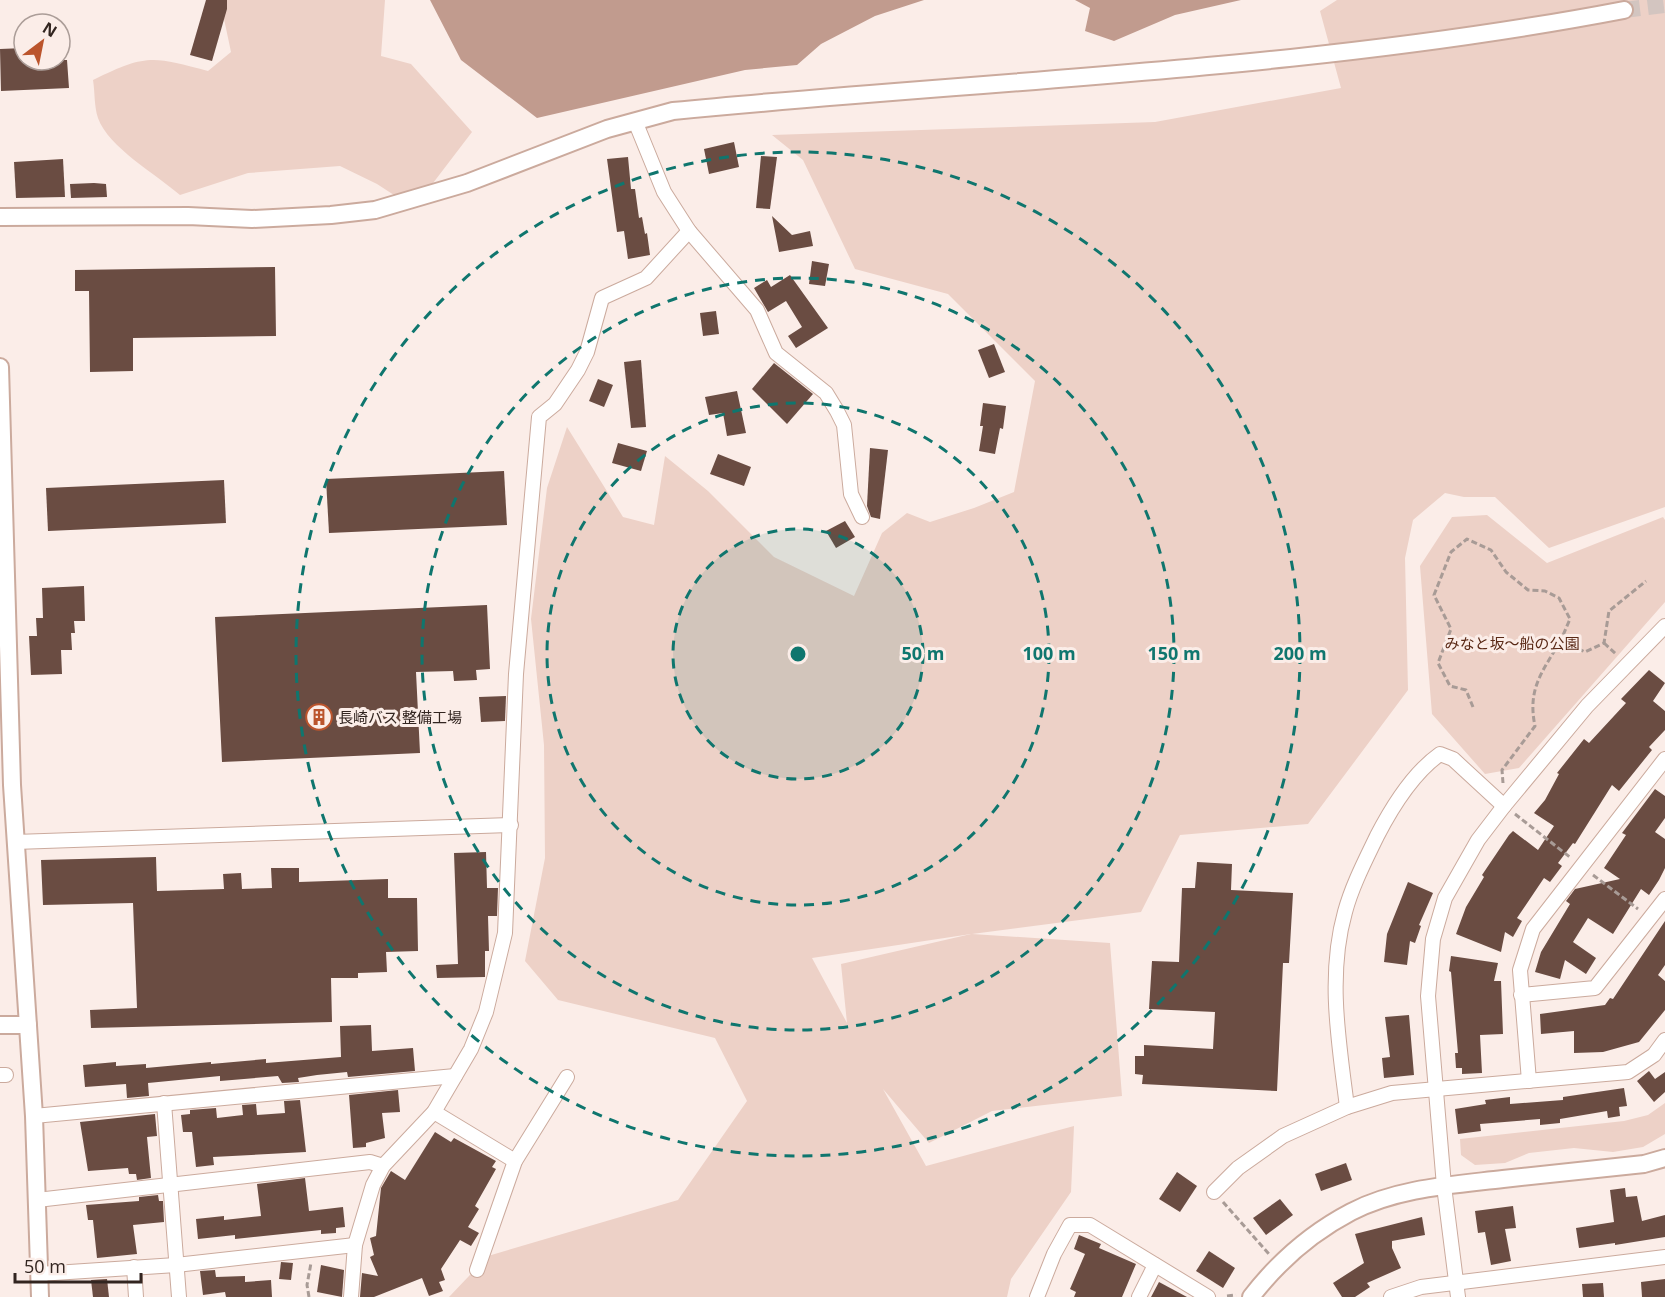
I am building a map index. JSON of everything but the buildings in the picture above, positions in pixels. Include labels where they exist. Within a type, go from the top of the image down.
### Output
[{"type":"street","points":[[0,217],[252,219],[375,210],[467,183],[567,143],[673,111],[1289,58],[1537,27],[1624,10]]},
{"type":"street","points":[[636,121],[664,192],[689,231],[757,310],[776,353],[826,393],[837,411],[844,425],[851,494],[862,517]]},
{"type":"street","points":[[351,1297],[355,1245],[373,1185],[383,1166],[434,1112],[455,1076],[482,1024],[505,933],[516,674],[539,417],[555,404],[578,370],[587,352],[602,298],[646,278],[689,231]]},
{"type":"street","points":[[0,369],[6,776],[15,842],[34,1116],[40,1297]]},
{"type":"street","points":[[1458,1297],[1444,1186],[1428,996],[1433,939],[1444,898],[1478,840],[1504,806],[1587,706],[1665,626]]},
{"type":"street","points":[[1347,1107],[1335,1008],[1337,958],[1345,912],[1360,871],[1386,820],[1425,765],[1440,754],[1453,759],[1504,806]]},
{"type":"street","points":[[1529,1081],[1520,970],[1533,929],[1665,759]]},
{"type":"street","points":[[15,842],[511,825]]},
{"type":"street","points":[[1521,995],[1594,988],[1665,899]]},
{"type":"street","points":[[0,1026],[28,1025]]},
{"type":"street","points":[[1214,1192],[1238,1168],[1283,1136],[1347,1107],[1392,1093],[1628,1072],[1654,1055],[1665,1040]]},
{"type":"street","points":[[34,1116],[455,1076]]},
{"type":"street","points":[[477,1270],[515,1161],[567,1077]]},
{"type":"street","points":[[164,1103],[179,1297]]},
{"type":"street","points":[[434,1112],[515,1161]]},
{"type":"street","points":[[1251,1297],[1278,1264],[1310,1239],[1353,1211],[1400,1195],[1444,1186],[1644,1164],[1665,1158]]},
{"type":"street","points":[[37,1200],[370,1162],[383,1166]]},
{"type":"street","points":[[1037,1297],[1054,1254],[1070,1225],[1090,1225],[1208,1297]]},
{"type":"street","points":[[39,1274],[176,1265],[355,1245]]},
{"type":"street","points":[[1391,1297],[1421,1287],[1665,1257]]},
{"type":"street","points":[[1139,1297],[1155,1266]]},
{"type":"street","points":[[134,1267],[136,1297]]},
{"type":"path","points":[[1473,707],[1466,690],[1450,686],[1438,663],[1451,629],[1434,595],[1451,552],[1467,539],[1491,550],[1506,572],[1528,590],[1545,591],[1559,598],[1570,620],[1536,685],[1531,706],[1535,726],[1502,770],[1504,806]]},
{"type":"path","points":[[1561,640],[1585,652],[1604,643],[1609,611],[1646,581]]},
{"type":"path","points":[[1214,1192],[1269,1255]]},
{"type":"path","points":[[309,1297],[307,1285],[313,1250]]},
{"type":"green space","points":[[220,0],[385,0],[381,56],[411,64],[472,132],[414,208],[377,184],[340,166],[248,173],[180,195],[122,150],[103,129],[97,114],[93,80],[125,66],[149,60],[174,62],[208,71],[231,52]]},
{"type":"green space","points":[[1337,0],[1665,0],[1665,507],[1549,548],[1495,497],[1464,497],[1445,493],[1413,520],[1405,558],[1408,690],[1308,824],[1180,835],[1141,912],[972,934],[1110,943],[1122,1096],[992,1111],[929,1143],[883,1089],[926,1166],[1074,1126],[1071,1192],[1011,1279],[1007,1297],[449,1297],[488,1256],[678,1200],[747,1101],[715,1038],[558,1000],[525,961],[545,858],[544,745],[531,619],[547,488],[567,427],[623,517],[654,525],[665,456],[708,491],[774,557],[854,596],[882,533],[907,513],[930,522],[1014,492],[1035,381],[948,294],[855,269],[803,160],[772,135],[1155,122],[1341,88],[1320,11]],"holes":[[[971,934],[841,964],[847,1023],[812,958]]]},
{"type":"green space","name":"みなと坂〜船の公園","points":[[1487,515],[1547,563],[1663,517],[1665,520],[1665,602],[1519,768],[1485,774],[1432,714],[1420,566],[1452,517]]},
{"type":"green space","points":[[1665,1103],[1665,1134],[1643,1147],[1613,1152],[1574,1148],[1529,1153],[1505,1163],[1475,1165],[1461,1155],[1460,1139],[1624,1121],[1648,1115]]},
{"type":"shaded area","points":[[430,0],[924,0],[875,16],[821,44],[797,65],[745,70],[537,118],[461,60]]},
{"type":"shaded area","points":[[1075,0],[1241,0],[1175,15],[1114,41],[1085,31],[1090,8]]},
{"type":"tunnel","points":[[1624,10],[1665,5]]},
{"type":"place","name":"長崎バス 整備工場","points":[[319,717]]}]
